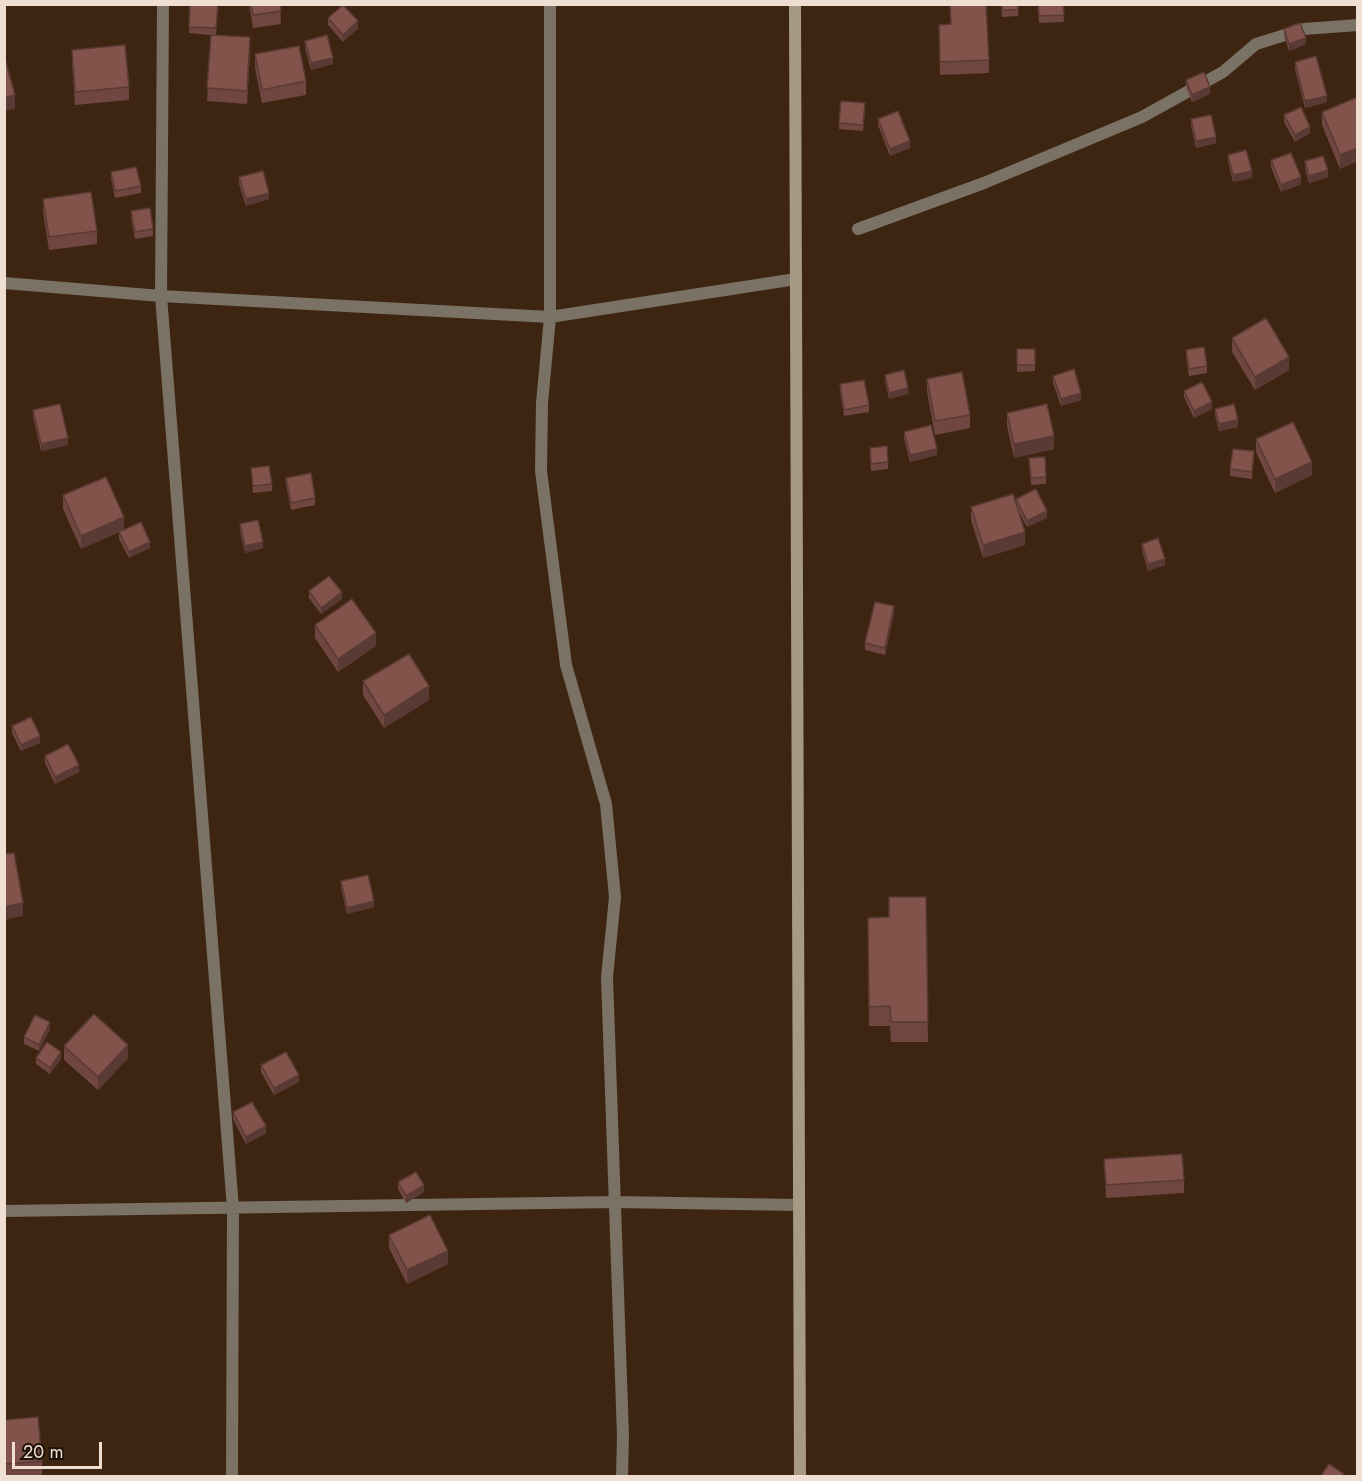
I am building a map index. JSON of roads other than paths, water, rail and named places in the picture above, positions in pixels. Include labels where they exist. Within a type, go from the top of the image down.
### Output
[{"type":"main road","points":[[795,4],[801,1476]]},
{"type":"street","points":[[163,4],[161,296],[233,1208],[232,1476]]},
{"type":"street","points":[[550,4],[550,317],[542,403],[541,471],[566,665],[606,804],[615,897],[607,977],[623,1436],[621,1476]]},
{"type":"street","points":[[858,229],[984,183],[1142,117],[1223,72],[1256,44],[1304,30],[1358,25]]},
{"type":"street","points":[[4,284],[161,296],[550,317],[796,279]]},
{"type":"street","points":[[4,1211],[615,1202],[799,1205]]}]
